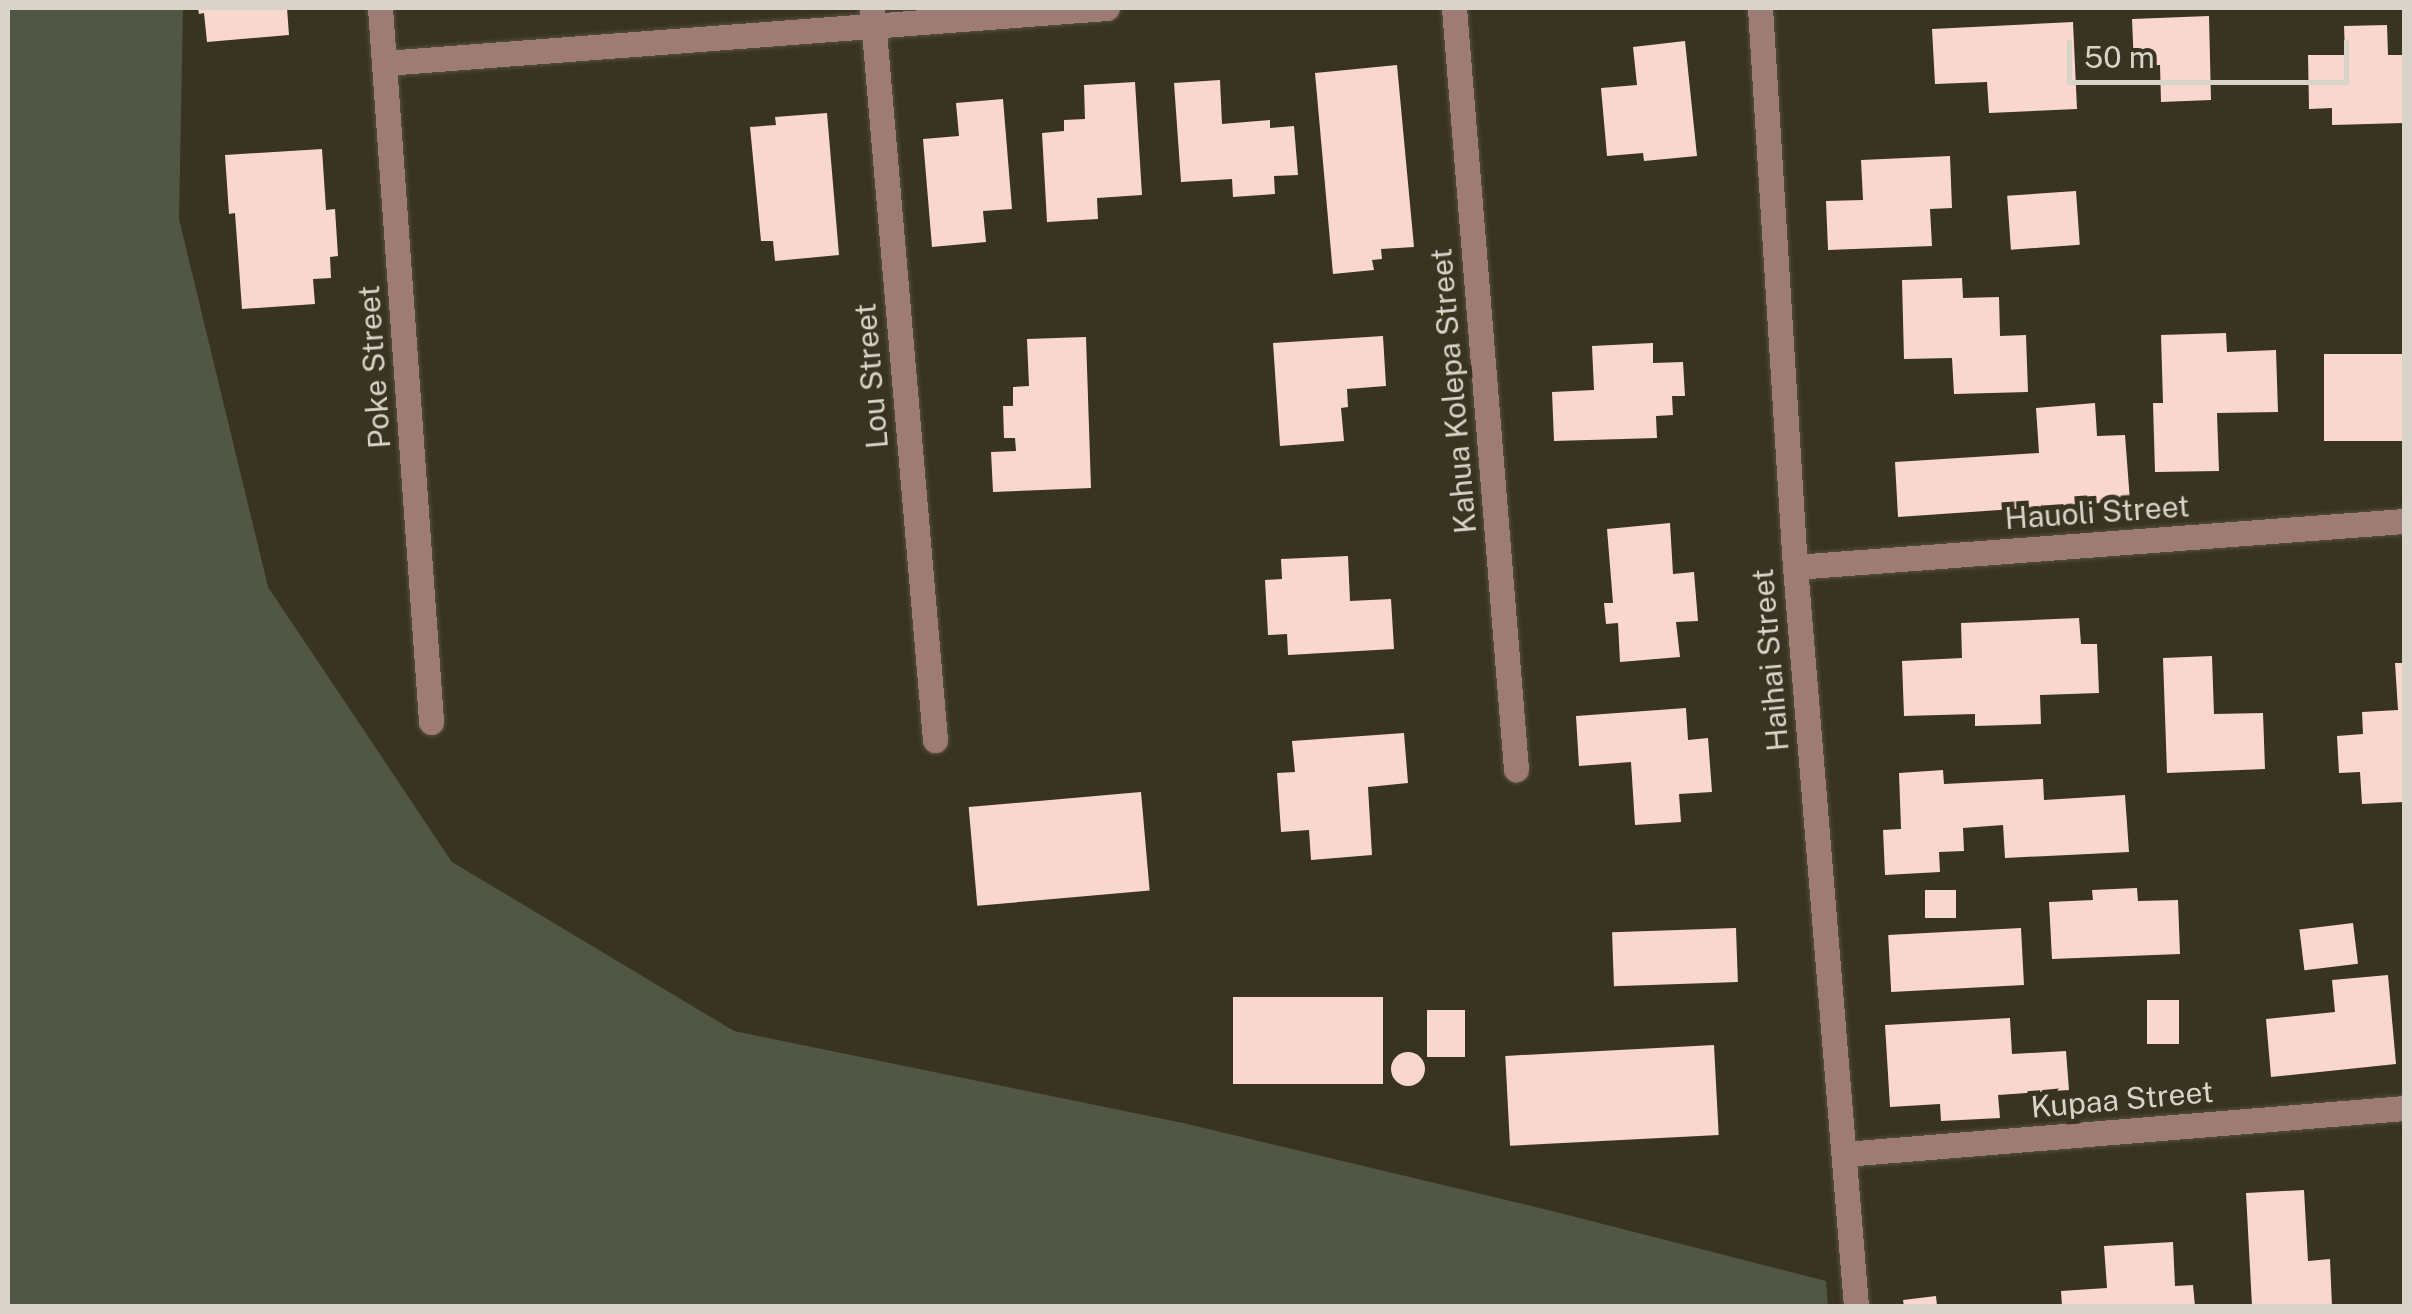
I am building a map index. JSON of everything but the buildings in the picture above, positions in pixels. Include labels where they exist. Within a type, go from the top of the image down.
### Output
[{"type":"street","name":"Poke Street","points":[[380,8],[432,722]]},
{"type":"street","points":[[385,63],[873,16],[1107,8]]},
{"type":"street","name":"Kahua Kolepa Street","points":[[1454,8],[1516,768]]},
{"type":"street","name":"Haihai Street","points":[[1760,8],[1795,567],[1856,1306]]},
{"type":"street","name":"Lou Street","points":[[873,16],[935,740]]},
{"type":"street","name":"Hauoli Street","points":[[1795,567],[2404,521]]},
{"type":"street","name":"Kupaa Street","points":[[1845,1154],[2404,1108]]},
{"type":"green space","points":[[8,8],[183,8],[179,219],[268,587],[452,862],[734,1031],[1183,1123],[1556,1212],[1826,1281],[1828,1306],[8,1306]]}]
